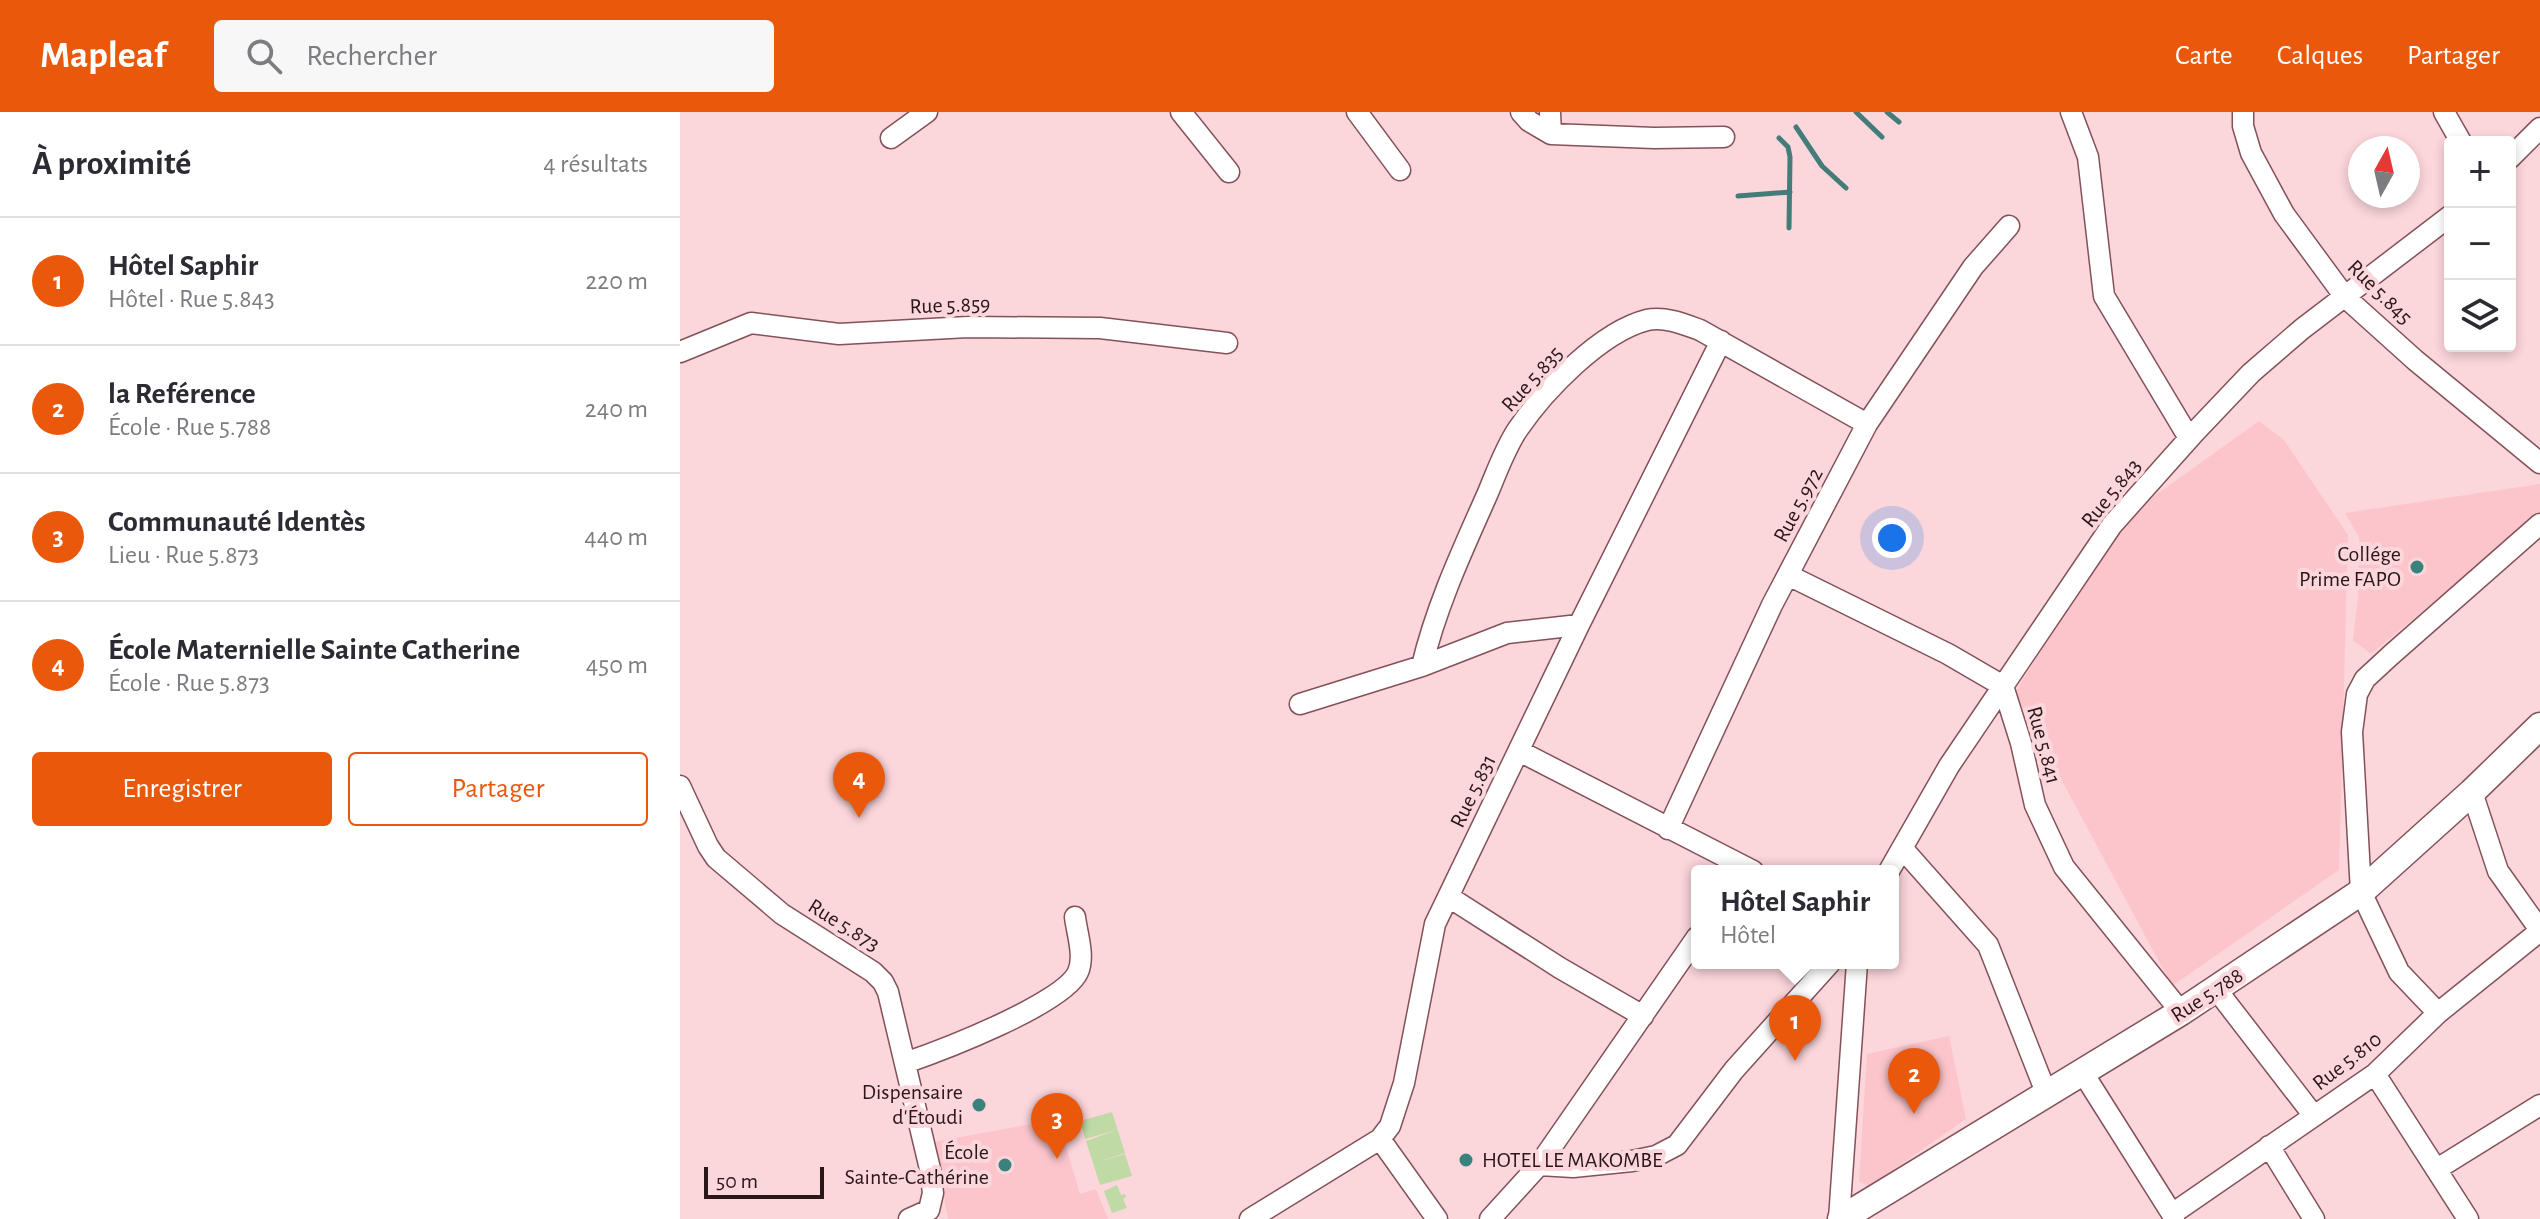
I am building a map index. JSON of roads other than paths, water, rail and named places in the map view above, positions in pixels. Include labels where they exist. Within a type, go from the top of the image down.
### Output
[{"type":"street","points":[[891,138],[927,112]]},
{"type":"street","points":[[1181,112],[1229,172]]},
{"type":"street","points":[[1357,112],[1400,170]]},
{"type":"street","points":[[1521,112],[1529,121],[1551,134],[1724,137]]},
{"type":"street","points":[[1550,112],[1551,134]]},
{"type":"street","points":[[2071,112],[2088,157],[2104,296],[2189,438]]},
{"type":"street","name":"Rue 5.845","points":[[2243,112],[2243,126],[2251,153],[2284,214],[2345,297],[2415,360],[2540,463]]},
{"type":"street","points":[[2444,112],[2458,136]]},
{"type":"street","points":[[2516,152],[2540,128]]},
{"type":"street","name":"Rue 5.843","points":[[1892,865],[1949,766],[2112,525],[2251,373],[2302,329],[2444,221]]},
{"type":"street","name":"Rue 5.972","points":[[1668,829],[1788,575],[1867,424],[1973,267],[2009,226]]},
{"type":"street","name":"Rue 5.835","points":[[1422,666],[1440,605],[1516,431],[1548,391],[1577,363],[1617,334],[1648,320],[1671,320],[1700,330],[1867,424]]},
{"type":"street","name":"Rue 5.859","points":[[680,352],[751,323],[839,334],[968,327],[1100,328],[1227,343]]},
{"type":"street","name":"Rue 5.831","points":[[1380,1139],[1390,1126],[1404,1083],[1435,924],[1579,625],[1721,341]]},
{"type":"street","points":[[2438,1013],[2399,972],[2361,892],[2352,732],[2357,694],[2365,679],[2540,524]]},
{"type":"street","name":"Rue 5.841","points":[[1788,575],[1948,654],[2003,686],[2021,743],[2035,805],[2064,867],[2181,1012]]},
{"type":"street","points":[[1300,704],[1422,666],[1507,633],[1579,625]]},
{"type":"street","name":"Rue 5.788","points":[[1840,1219],[2181,1012],[2361,892],[2540,726]]},
{"type":"street","points":[[1519,751],[1739,865]]},
{"type":"street","name":"Rue 5.873","points":[[680,786],[716,858],[782,914],[873,972],[883,982],[905,1063],[933,1193],[929,1210],[909,1219]]},
{"type":"street","points":[[2472,792],[2498,871],[2540,930]]},
{"type":"street","points":[[1902,848],[1988,945],[2047,1095]]},
{"type":"street","points":[[1449,897],[1560,968],[1643,1016]]},
{"type":"street","points":[[905,1063],[1003,1023],[1065,987],[1079,971],[1081,958],[1075,917]]},
{"type":"street","name":"Rue 5.810","points":[[2083,1073],[2173,1217],[2269,1146],[2375,1074],[2438,1013],[2540,930]]},
{"type":"street","points":[[1490,1219],[1539,1165],[1691,946]]},
{"type":"street","points":[[1539,1165],[1573,1167],[1632,1161],[1656,1156],[1677,1145],[1734,1070],[1825,969]]},
{"type":"street","points":[[1840,1219],[1857,969]]},
{"type":"street","points":[[2216,989],[2314,1116]]},
{"type":"street","points":[[2375,1074],[2468,1219]]},
{"type":"street","points":[[2437,1169],[2540,1105]]},
{"type":"street","points":[[1250,1219],[1380,1139],[1437,1219]]},
{"type":"street","points":[[2269,1146],[2314,1219]]},
{"type":"waterway","points":[[1856,112],[1882,137]]},
{"type":"waterway","points":[[1887,112],[1899,122]]},
{"type":"waterway","points":[[1796,127],[1822,166],[1846,188]]},
{"type":"waterway","points":[[1779,138],[1788,147],[1790,157],[1789,228]]},
{"type":"waterway","points":[[1738,196],[1790,192]]},
{"type":"place","name":"Collége Prime FAPO","points":[[2417,567]]},
{"type":"place","name":"École Maternielle Sainte Catherine","points":[[859,818]]},
{"type":"place","name":"Hôtel Saphir","points":[[1795,1061]]},
{"type":"place","name":"Dispensaire d'Étoudi","points":[[979,1105]]},
{"type":"place","name":"la Reférence","points":[[1914,1114]]},
{"type":"place","name":"Communauté Identès","points":[[1057,1159]]},
{"type":"place","name":"HOTEL LE MAKOMBE","points":[[1466,1160]]},
{"type":"place","name":"École Sainte-Cathérine","points":[[1005,1165]]}]
